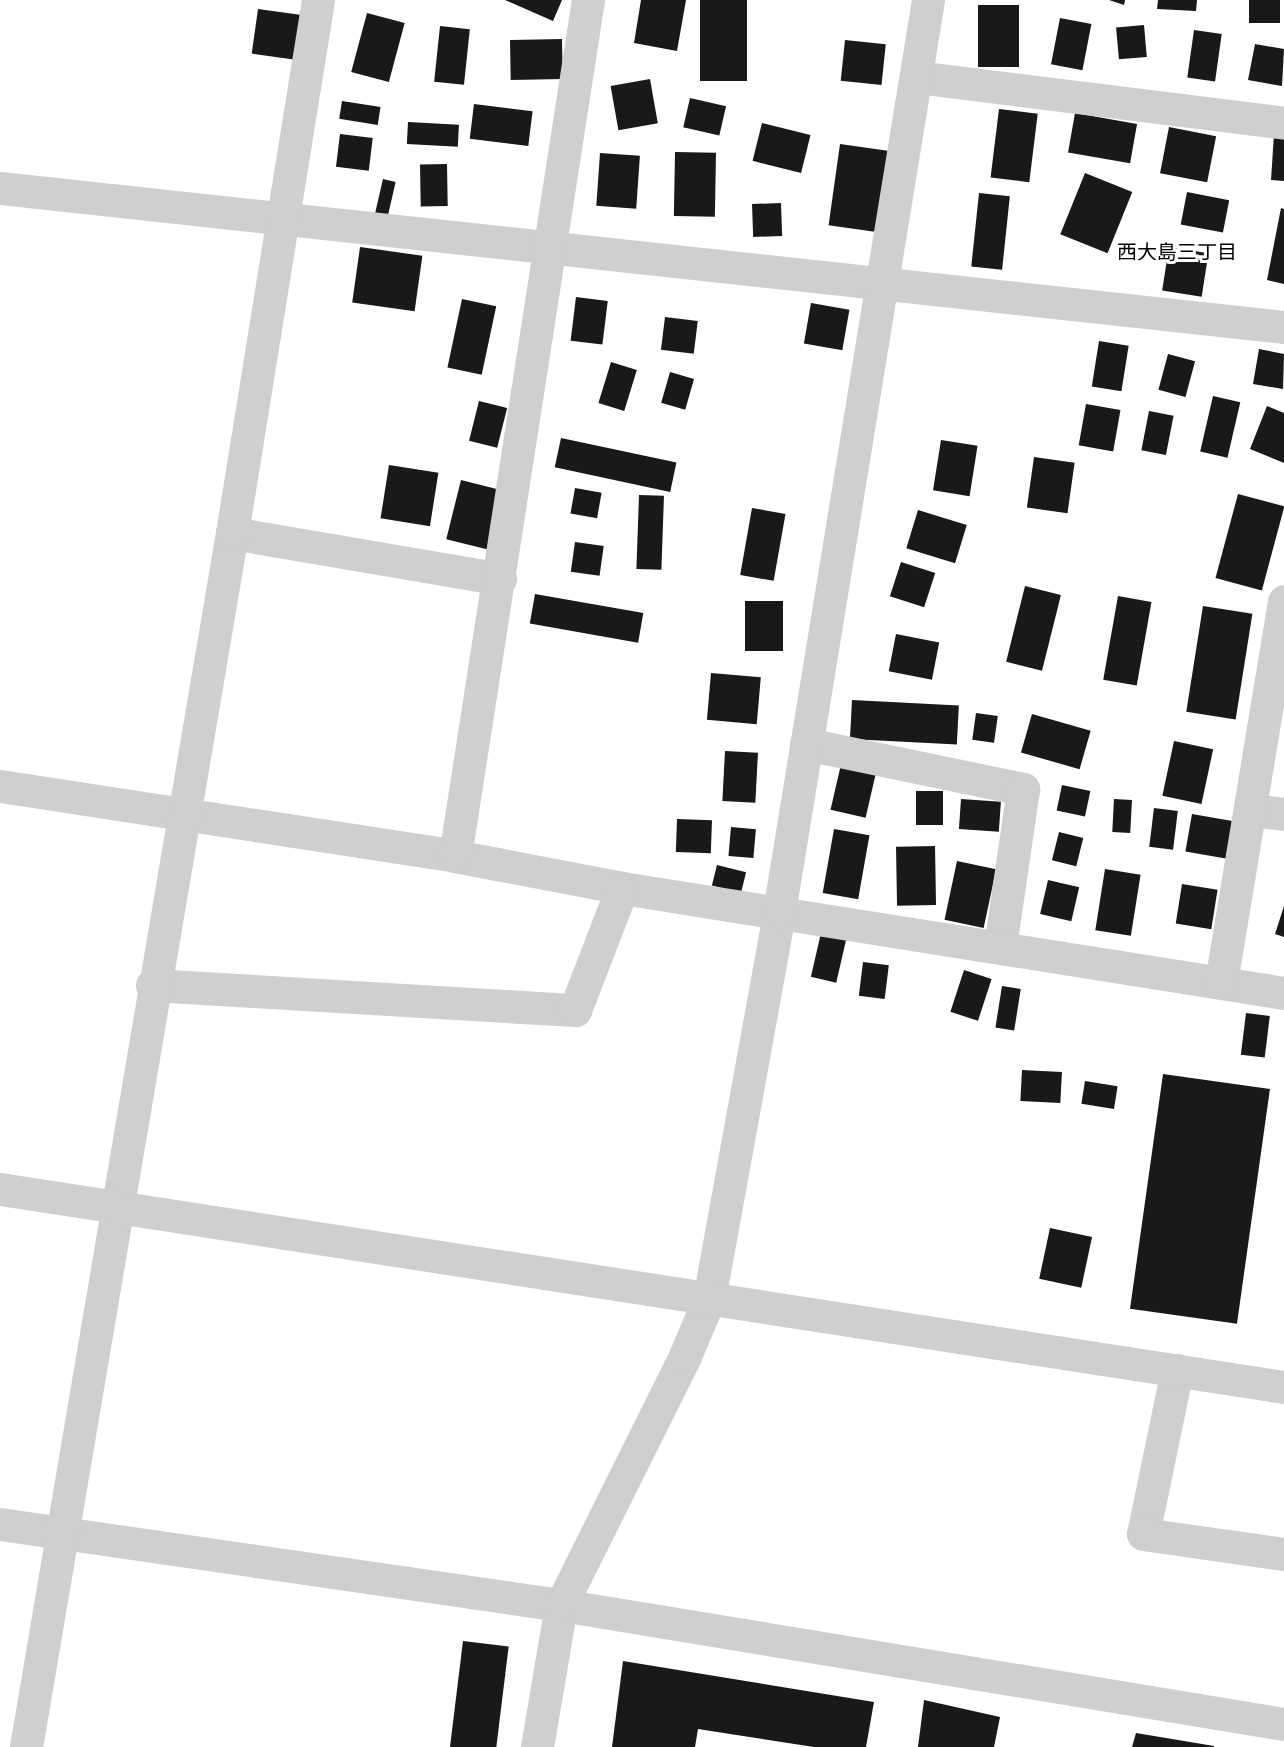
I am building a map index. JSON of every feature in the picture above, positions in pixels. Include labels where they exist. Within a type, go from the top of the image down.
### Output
[{"type":"street","points":[[26,1747],[117,1208],[152,985],[232,533],[281,218],[318,0]]},
{"type":"street","points":[[455,856],[500,579],[547,247],[588,0]]},
{"type":"street","points":[[537,1747],[561,1605],[685,1356],[709,1299],[779,912],[928,0]]},
{"type":"street","points":[[917,78],[1284,123]]},
{"type":"street","points":[[0,188],[1284,327]]},
{"type":"street","points":[[232,533],[500,579]]},
{"type":"street","points":[[1221,982],[1252,810],[1281,634],[1284,601]]},
{"type":"street","points":[[807,744],[1023,789],[1000,947]]},
{"type":"street","points":[[0,786],[182,817],[455,856],[622,888],[1284,993]]},
{"type":"street","points":[[1252,810],[1284,814]]},
{"type":"street","points":[[152,985],[575,1010],[622,888]]},
{"type":"street","points":[[0,1189],[1284,1387]]},
{"type":"street","points":[[1177,1370],[1143,1534],[1284,1554]]},
{"type":"street","points":[[0,1524],[561,1605],[1284,1724]]},
{"type":"building","points":[[505,0],[562,0],[553,21]]},
{"type":"building","points":[[641,0],[686,0],[677,51],[634,43]]},
{"type":"building","points":[[700,0],[747,0],[747,81],[700,81]]},
{"type":"building","points":[[1109,0],[1125,0],[1124,5]]},
{"type":"building","points":[[1158,0],[1197,0],[1196,11],[1157,9]]},
{"type":"building","points":[[1249,0],[1280,0],[1280,23],[1249,23]]},
{"type":"building","points":[[978,5],[1019,5],[1019,67],[978,67]]},
{"type":"building","points":[[258,9],[302,15],[295,60],[252,54]]},
{"type":"building","points":[[367,13],[405,23],[389,82],[351,72]]},
{"type":"building","points":[[1060,18],[1091,24],[1082,70],[1051,64]]},
{"type":"building","points":[[1144,25],[1147,57],[1119,59],[1116,27]]},
{"type":"building","points":[[440,26],[470,29],[464,85],[434,82]]},
{"type":"building","points":[[1194,30],[1222,34],[1215,81],[1187,78]]},
{"type":"building","points":[[562,39],[563,79],[511,80],[510,40]]},
{"type":"building","points":[[845,40],[886,44],[881,85],[841,81]]},
{"type":"building","points":[[1255,44],[1284,49],[1282,86],[1248,80]]},
{"type":"building","points":[[650,79],[658,123],[618,130],[611,86]]},
{"type":"building","points":[[690,98],[726,106],[719,136],[683,127]]},
{"type":"building","points":[[342,101],[381,107],[378,125],[339,119]]},
{"type":"building","points":[[474,104],[533,111],[528,146],[470,139]]},
{"type":"building","points":[[999,109],[1038,114],[1029,182],[991,177]]},
{"type":"building","points":[[1075,113],[1137,124],[1130,163],[1068,152]]},
{"type":"building","points":[[408,122],[459,125],[458,147],[407,144]]},
{"type":"building","points":[[762,123],[811,135],[801,173],[753,161]]},
{"type":"building","points":[[1169,127],[1216,136],[1207,182],[1160,173]]},
{"type":"building","points":[[340,134],[373,138],[369,171],[336,167]]},
{"type":"building","points":[[1274,134],[1284,135],[1284,181],[1271,180]]},
{"type":"building","points":[[840,144],[890,151],[878,232],[829,225]]},
{"type":"building","points":[[675,152],[716,153],[715,217],[674,216]]},
{"type":"building","points":[[600,153],[640,156],[636,209],[596,206]]},
{"type":"building","points":[[420,164],[447,164],[448,206],[421,206]]},
{"type":"building","points":[[1085,173],[1132,192],[1108,253],[1060,234]]},
{"type":"building","points":[[383,179],[396,182],[387,218],[375,215]]},
{"type":"building","points":[[1187,192],[1229,200],[1223,233],[1181,224]]},
{"type":"building","points":[[979,193],[1010,196],[1002,270],[971,267]]},
{"type":"building","points":[[781,203],[782,236],[753,237],[752,204]]},
{"type":"building","points":[[1281,208],[1284,209],[1284,284],[1267,280]]},
{"type":"building","points":[[360,247],[422,256],[415,311],[352,302]]},
{"type":"building","points":[[1169,247],[1209,253],[1202,297],[1162,290]]},
{"type":"building","points":[[576,297],[608,301],[602,345],[571,341]]},
{"type":"building","points":[[462,299],[496,306],[482,375],[447,367]]},
{"type":"building","points":[[811,303],[849,310],[842,350],[804,343]]},
{"type":"building","points":[[665,317],[698,321],[694,354],[661,350]]},
{"type":"building","points":[[1099,341],[1129,346],[1121,391],[1092,386]]},
{"type":"building","points":[[1259,349],[1284,354],[1283,389],[1253,384]]},
{"type":"building","points":[[1168,354],[1195,361],[1185,397],[1158,390]]},
{"type":"building","points":[[611,362],[637,370],[624,411],[598,403]]},
{"type":"building","points":[[670,372],[694,379],[685,410],[661,403]]},
{"type":"building","points":[[1213,396],[1240,402],[1227,458],[1200,452]]},
{"type":"building","points":[[479,401],[507,408],[497,448],[469,441]]},
{"type":"building","points":[[1086,404],[1120,410],[1113,451],[1079,445]]},
{"type":"building","points":[[1267,406],[1284,413],[1284,463],[1250,449]]},
{"type":"building","points":[[1149,411],[1174,416],[1166,455],[1141,450]]},
{"type":"building","points":[[561,438],[676,463],[670,492],[555,467]]},
{"type":"building","points":[[941,440],[978,446],[970,496],[933,490]]},
{"type":"building","points":[[1034,457],[1075,463],[1068,513],[1027,508]]},
{"type":"building","points":[[389,465],[438,473],[430,526],[381,518]]},
{"type":"building","points":[[461,480],[506,491],[491,550],[446,539]]},
{"type":"building","points":[[575,488],[602,493],[597,518],[570,514]]},
{"type":"building","points":[[1238,494],[1284,506],[1262,590],[1215,578]]},
{"type":"building","points":[[639,495],[664,496],[661,570],[636,569]]},
{"type":"building","points":[[752,508],[785,514],[774,581],[740,575]]},
{"type":"building","points":[[918,510],[967,525],[955,563],[906,548]]},
{"type":"building","points":[[575,542],[604,546],[600,576],[571,572]]},
{"type":"building","points":[[901,562],[935,573],[924,607],[890,596]]},
{"type":"building","points":[[1025,586],[1061,595],[1042,671],[1006,662]]},
{"type":"building","points":[[535,594],[643,613],[638,643],[530,624]]},
{"type":"building","points":[[1118,596],[1151,602],[1137,686],[1103,680]]},
{"type":"building","points":[[745,601],[783,601],[783,651],[745,651]]},
{"type":"building","points":[[1203,606],[1252,614],[1236,720],[1186,712]]},
{"type":"building","points":[[896,634],[939,642],[932,680],[889,671]]},
{"type":"building","points":[[711,673],[761,677],[757,724],[707,720]]},
{"type":"building","points":[[852,700],[959,706],[957,745],[850,739]]},
{"type":"building","points":[[976,713],[998,716],[994,743],[972,740]]},
{"type":"building","points":[[1032,714],[1091,731],[1080,769],[1021,752]]},
{"type":"building","points":[[1174,741],[1213,749],[1201,804],[1162,796]]},
{"type":"building","points":[[725,751],[758,753],[755,803],[722,801]]},
{"type":"building","points":[[842,760],[877,768],[866,818],[831,810]]},
{"type":"building","points":[[1062,785],[1090,791],[1085,816],[1057,810]]},
{"type":"building","points":[[916,791],[943,791],[943,825],[916,825]]},
{"type":"building","points":[[961,799],[1001,802],[999,832],[959,829]]},
{"type":"building","points":[[1114,799],[1132,800],[1130,833],[1112,832]]},
{"type":"building","points":[[1154,808],[1178,811],[1173,850],[1149,847]]},
{"type":"building","points":[[1192,814],[1232,821],[1226,859],[1185,851]]},
{"type":"building","points":[[677,819],[712,820],[711,853],[676,852]]},
{"type":"building","points":[[731,827],[756,829],[753,858],[728,856]]},
{"type":"building","points":[[834,829],[869,835],[858,899],[823,893]]},
{"type":"building","points":[[1059,832],[1083,838],[1076,866],[1052,860]]},
{"type":"building","points":[[935,846],[936,905],[897,906],[896,847]]},
{"type":"building","points":[[957,861],[996,869],[984,928],[945,920]]},
{"type":"building","points":[[717,865],[746,872],[741,893],[712,885]]},
{"type":"building","points":[[1105,869],[1141,875],[1131,936],[1095,930]]},
{"type":"building","points":[[1048,880],[1079,887],[1071,921],[1040,914]]},
{"type":"building","points":[[1182,884],[1218,890],[1211,929],[1176,924]]},
{"type":"building","points":[[1284,906],[1284,937],[1275,934]]},
{"type":"building","points":[[821,933],[846,939],[836,983],[811,977]]},
{"type":"building","points":[[863,962],[889,965],[885,999],[859,996]]},
{"type":"building","points":[[964,970],[992,979],[978,1021],[950,1012]]},
{"type":"building","points":[[1002,986],[1021,989],[1014,1030],[995,1027]]},
{"type":"building","points":[[1246,1013],[1270,1016],[1265,1058],[1241,1055]]},
{"type":"building","points":[[1022,1070],[1062,1072],[1060,1103],[1020,1101]]},
{"type":"building","points":[[1163,1074],[1270,1089],[1237,1324],[1130,1309]]},
{"type":"building","points":[[1085,1081],[1118,1086],[1114,1109],[1081,1104]]},
{"type":"building","points":[[1050,1228],[1092,1237],[1081,1288],[1039,1279]]},
{"type":"building","points":[[463,1641],[509,1647],[496,1747],[450,1747]]},
{"type":"building","points":[[623,1661],[874,1702],[866,1747],[814,1747],[698,1729],[695,1747],[612,1747]]},
{"type":"building","points":[[924,1700],[1000,1717],[994,1747],[918,1747]]},
{"type":"building","points":[[1136,1733],[1214,1746],[1214,1747],[1132,1747]]},
{"type":"district","name":"西大島三丁目","points":[[1177,252]]}]
